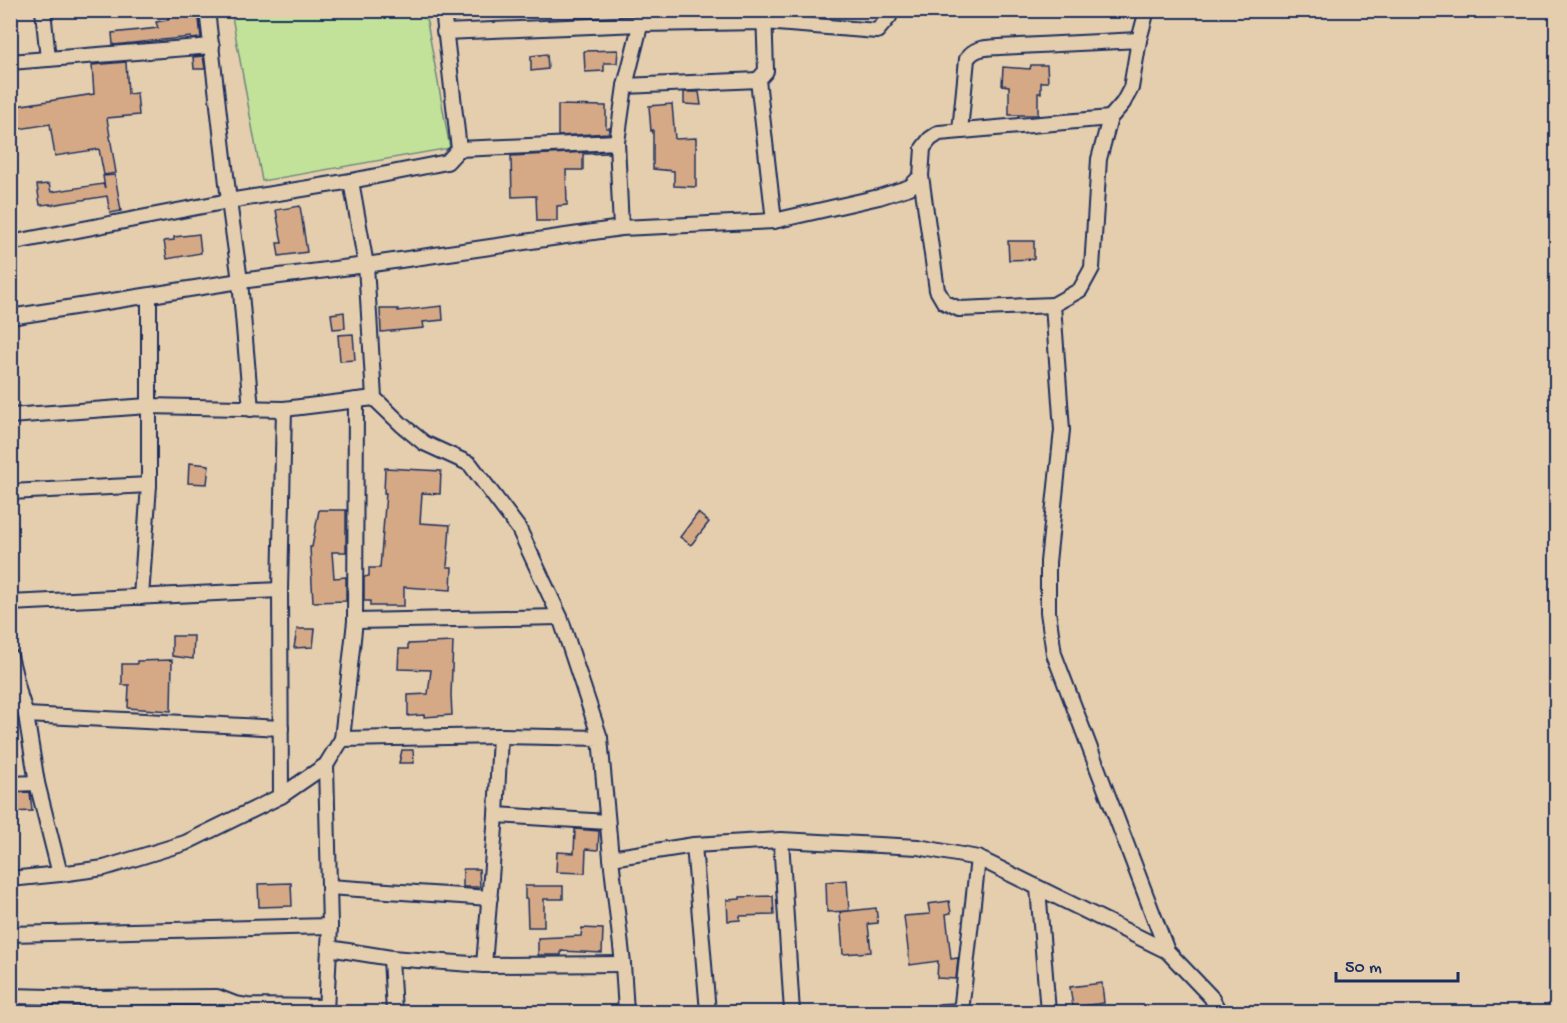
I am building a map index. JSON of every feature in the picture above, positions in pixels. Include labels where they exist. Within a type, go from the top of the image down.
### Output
[{"type":"street","points":[[44,10],[48,59]]},
{"type":"street","points":[[207,10],[240,281],[251,409]]},
{"type":"street","points":[[443,10],[459,149]]},
{"type":"street","points":[[444,32],[642,17],[764,16],[876,31],[890,17],[892,10]]},
{"type":"street","points":[[1110,118],[939,133],[930,139],[923,148],[921,176],[937,290],[944,302],[959,309],[1053,305],[1080,290],[1092,268],[1099,159],[1110,118],[1123,104],[1131,88],[1139,40],[1147,10]]},
{"type":"street","points":[[764,16],[766,70],[758,80],[774,222]]},
{"type":"street","points":[[621,228],[617,142],[625,86],[642,17]]},
{"type":"street","points":[[960,131],[967,59],[971,52],[999,47],[1139,40]]},
{"type":"street","points":[[10,62],[212,46]]},
{"type":"street","points":[[625,86],[758,80]]},
{"type":"street","points":[[10,243],[447,162],[459,149],[617,142]]},
{"type":"street","points":[[10,317],[240,281],[621,228],[774,222],[879,197],[910,187],[921,176]]},
{"type":"street","points":[[351,181],[366,265],[374,398],[424,443],[470,464],[519,529],[560,617],[600,738],[626,1012]]},
{"type":"street","points":[[141,597],[149,485],[148,296]]},
{"type":"street","points":[[1053,305],[1062,430],[1048,562],[1048,612],[1054,654],[1167,951]]},
{"type":"street","points":[[10,416],[148,406],[284,409],[374,398]]},
{"type":"street","points":[[10,879],[104,868],[185,843],[281,796],[326,765],[342,739],[356,621],[356,400]]},
{"type":"street","points":[[281,796],[280,590],[284,409]]},
{"type":"street","points":[[10,492],[149,485]]},
{"type":"street","points":[[10,603],[280,590]]},
{"type":"street","points":[[356,621],[560,617]]},
{"type":"street","points":[[10,656],[15,697],[26,715],[37,783],[60,874]]},
{"type":"street","points":[[26,715],[281,728]]},
{"type":"street","points":[[342,739],[500,736],[600,738]]},
{"type":"street","points":[[484,965],[500,736]]},
{"type":"street","points":[[10,996],[217,997],[246,1009],[326,1010],[330,926],[326,765]]},
{"type":"street","points":[[10,784],[37,783]]},
{"type":"street","points":[[496,815],[607,822]]},
{"type":"street","points":[[611,858],[694,844],[781,840],[918,847],[978,858],[1167,951],[1211,998],[1219,1012]]},
{"type":"street","points":[[781,840],[792,1012]]},
{"type":"street","points":[[694,844],[708,1012]]},
{"type":"street","points":[[941,1012],[961,1012],[978,858]]},
{"type":"street","points":[[329,887],[490,898]]},
{"type":"street","points":[[1038,888],[1048,1012]]},
{"type":"street","points":[[10,934],[330,926]]},
{"type":"street","points":[[329,948],[391,958],[484,965],[623,964]]},
{"type":"street","points":[[391,958],[394,1012]]},
{"type":"street","points":[[87,1012],[90,998]]},
{"type":"green space","points":[[231,11],[425,11],[450,148],[262,181]]},
{"type":"building","points":[[173,10],[198,10],[201,38],[113,45],[112,33],[158,28],[156,22],[168,20],[168,17],[174,16]]},
{"type":"building","points":[[618,50],[617,63],[604,63],[604,71],[585,72],[584,51]]},
{"type":"building","points":[[547,54],[548,69],[531,71],[531,56]]},
{"type":"building","points":[[203,56],[205,69],[194,69],[193,57]]},
{"type":"building","points":[[126,62],[128,94],[137,93],[139,115],[107,118],[116,173],[104,175],[99,149],[55,156],[50,124],[19,129],[16,106],[94,94],[92,65]]},
{"type":"building","points":[[1031,65],[1047,65],[1048,82],[1041,82],[1041,93],[1038,93],[1038,115],[1009,115],[1009,86],[1002,85],[1003,67],[1030,69]]},
{"type":"building","points":[[684,92],[699,92],[701,105],[684,104]]},
{"type":"building","points":[[672,104],[675,139],[696,138],[696,187],[674,186],[674,171],[653,169],[653,130],[651,131],[649,106]]},
{"type":"building","points":[[558,105],[606,106],[606,128],[610,128],[609,133],[558,136]]},
{"type":"building","points":[[608,151],[609,153],[583,154],[583,170],[566,170],[567,205],[557,206],[557,221],[537,221],[536,196],[512,197],[511,156]]},
{"type":"building","points":[[115,175],[121,211],[110,213],[107,196],[40,205],[37,185],[49,184],[51,192],[103,184],[105,188],[103,176]]},
{"type":"building","points":[[300,206],[307,252],[279,256],[277,243],[282,243],[276,210]]},
{"type":"building","points":[[199,234],[201,253],[167,259],[164,241],[174,240],[174,237]]},
{"type":"building","points":[[1008,241],[1034,241],[1034,259],[1009,260]]},
{"type":"building","points":[[442,306],[443,320],[423,322],[424,328],[381,332],[380,309],[398,309],[398,311]]},
{"type":"building","points":[[344,312],[345,328],[333,329],[331,314]]},
{"type":"building","points":[[353,334],[355,360],[340,361],[338,335]]},
{"type":"building","points":[[189,463],[209,465],[207,484],[188,483]]},
{"type":"building","points":[[385,468],[441,471],[440,494],[422,493],[420,523],[450,525],[447,567],[452,567],[451,590],[404,587],[404,606],[370,606],[370,601],[364,601],[364,577],[369,576],[369,568],[380,568],[386,493],[384,493]]},
{"type":"building","points":[[319,510],[346,510],[346,552],[332,552],[334,578],[346,577],[346,601],[313,602],[310,547],[312,547]]},
{"type":"building","points":[[698,513],[709,522],[691,545],[680,537]]},
{"type":"building","points":[[297,629],[315,629],[313,647],[294,648]]},
{"type":"building","points":[[172,636],[194,636],[193,659],[172,656]]},
{"type":"building","points":[[453,642],[452,715],[408,716],[408,695],[428,694],[431,670],[398,669],[399,649],[408,649],[408,644]]},
{"type":"building","points":[[172,660],[171,711],[128,708],[129,685],[122,685],[122,664]]},
{"type":"building","points":[[402,750],[413,750],[414,763],[399,763]]},
{"type":"building","points":[[30,792],[32,811],[12,812],[13,793]]},
{"type":"building","points":[[575,829],[599,831],[598,850],[586,849],[585,873],[556,872],[557,852],[574,853]]},
{"type":"building","points":[[463,869],[479,869],[480,887],[463,887]]},
{"type":"building","points":[[847,880],[849,911],[827,912],[826,882]]},
{"type":"building","points":[[291,883],[292,906],[259,907],[258,884]]},
{"type":"building","points":[[525,886],[563,886],[563,899],[544,899],[544,927],[528,927]]},
{"type":"building","points":[[773,896],[774,915],[740,916],[740,920],[728,921],[727,900],[740,899],[740,897]]},
{"type":"building","points":[[949,901],[951,913],[946,914],[951,959],[958,958],[956,979],[937,978],[938,961],[910,965],[904,916],[930,914],[928,904]]},
{"type":"building","points":[[876,908],[878,923],[868,924],[871,952],[843,954],[840,912]]},
{"type":"building","points":[[582,928],[603,929],[602,953],[561,951],[561,955],[538,955],[538,938],[581,936]]},
{"type":"building","points":[[1102,983],[1104,1003],[1073,1007],[1070,987]]}]
